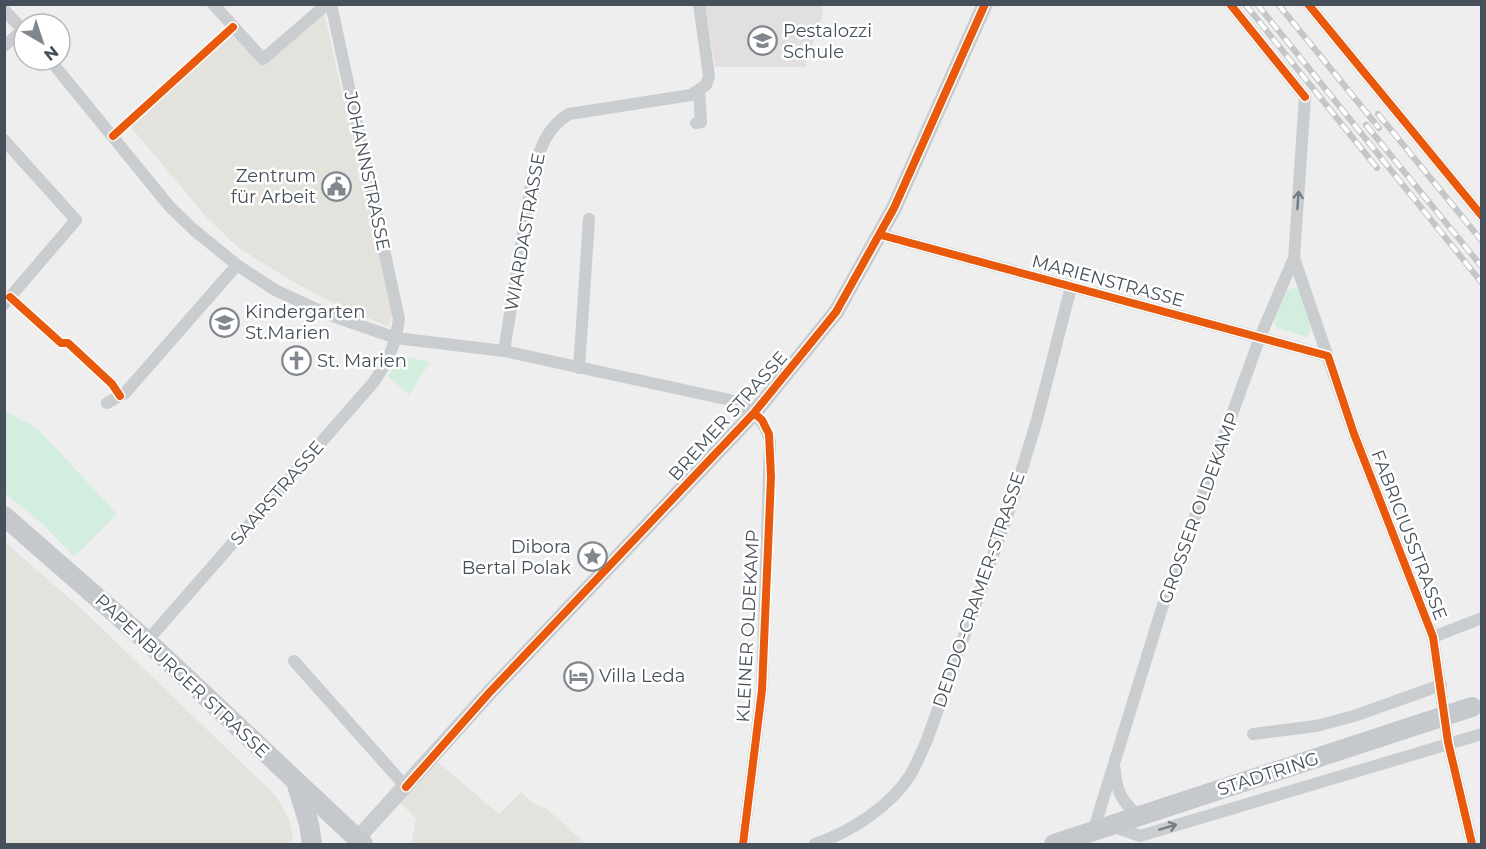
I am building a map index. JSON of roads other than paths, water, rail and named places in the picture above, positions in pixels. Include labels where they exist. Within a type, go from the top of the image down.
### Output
[{"type":"main road","name":"BREMER STRASSE","points":[[357,842],[489,693],[754,413],[836,312],[881,235],[917,160],[985,4]]},
{"type":"main road","name":"PAPENBURGER STRASSE","points":[[4,516],[147,640],[357,842]]},
{"type":"main road","name":"STADTRING","points":[[1054,844],[1477,705]]},
{"type":"main road","points":[[296,783],[309,824],[312,844]]},
{"type":"street","points":[[213,4],[263,59],[327,4]]},
{"type":"street","name":"JOHANNSTRASSE","points":[[332,4],[399,319],[396,338]]},
{"type":"street","points":[[696,123],[701,122],[699,90],[706,85],[708,76],[699,4]]},
{"type":"street","name":"FABRICIUSSTRASSE","points":[[1230,4],[1305,97],[1294,258],[1354,434],[1433,637],[1448,742],[1472,844]]},
{"type":"street","points":[[1308,4],[1482,216]]},
{"type":"street","points":[[60,72],[170,207],[237,265],[275,290],[327,314],[396,338],[504,351],[730,400],[754,413]]},
{"type":"street","name":"WIARDASTRASSE","points":[[504,351],[533,172],[541,146],[550,130],[559,120],[570,114],[691,95],[699,90]]},
{"type":"street","points":[[4,140],[76,220],[4,304]]},
{"type":"street","points":[[579,368],[589,219]]},
{"type":"street","name":"MARIENSTRASSE","points":[[881,235],[1328,356]]},
{"type":"street","name":"GROSSER OLDEKAMP","points":[[1093,832],[1161,611],[1260,337],[1294,258]]},
{"type":"street","points":[[108,403],[125,393],[237,265]]},
{"type":"street","name":"DEDDO-CRAMER-STRASSE","points":[[816,844],[853,826],[879,808],[895,795],[912,773],[927,740],[1011,505],[1037,420],[1071,287]]},
{"type":"street","name":"SAARSTRASSE","points":[[147,640],[373,383],[390,359],[396,338]]},
{"type":"street","name":"KLEINER OLDEKAMP","points":[[743,844],[762,690],[771,477],[769,434],[754,413]]},
{"type":"street","points":[[1433,637],[1482,618]]},
{"type":"street","points":[[294,661],[406,787]]},
{"type":"street","points":[[1253,734],[1316,726],[1354,716],[1441,685]]},
{"type":"street","points":[[1112,826],[1140,836],[1448,742],[1482,734]]},
{"type":"street","name":"GROSSER OLDEKAMP","points":[[1115,763],[1117,790],[1122,800],[1140,817]]},
{"type":"railway","points":[[1245,4],[1377,168]]},
{"type":"railway","points":[[1257,4],[1482,283]]},
{"type":"railway","points":[[1278,4],[1379,128]]},
{"type":"railway","points":[[1378,114],[1482,241]]},
{"type":"railway","points":[[1366,125],[1482,267]]},
{"type":"place","name":"Pestalozzi Schule","points":[[762,41]]},
{"type":"place","name":"Zentrum für Arbeit","points":[[337,186]]},
{"type":"place","name":"Kindergarten St.Marien","points":[[224,322]]},
{"type":"place","name":"St. Marien","points":[[296,361]]},
{"type":"place","name":"Dibora Bertal Polak","points":[[592,557]]},
{"type":"place","name":"Villa Leda","points":[[578,676]]}]
